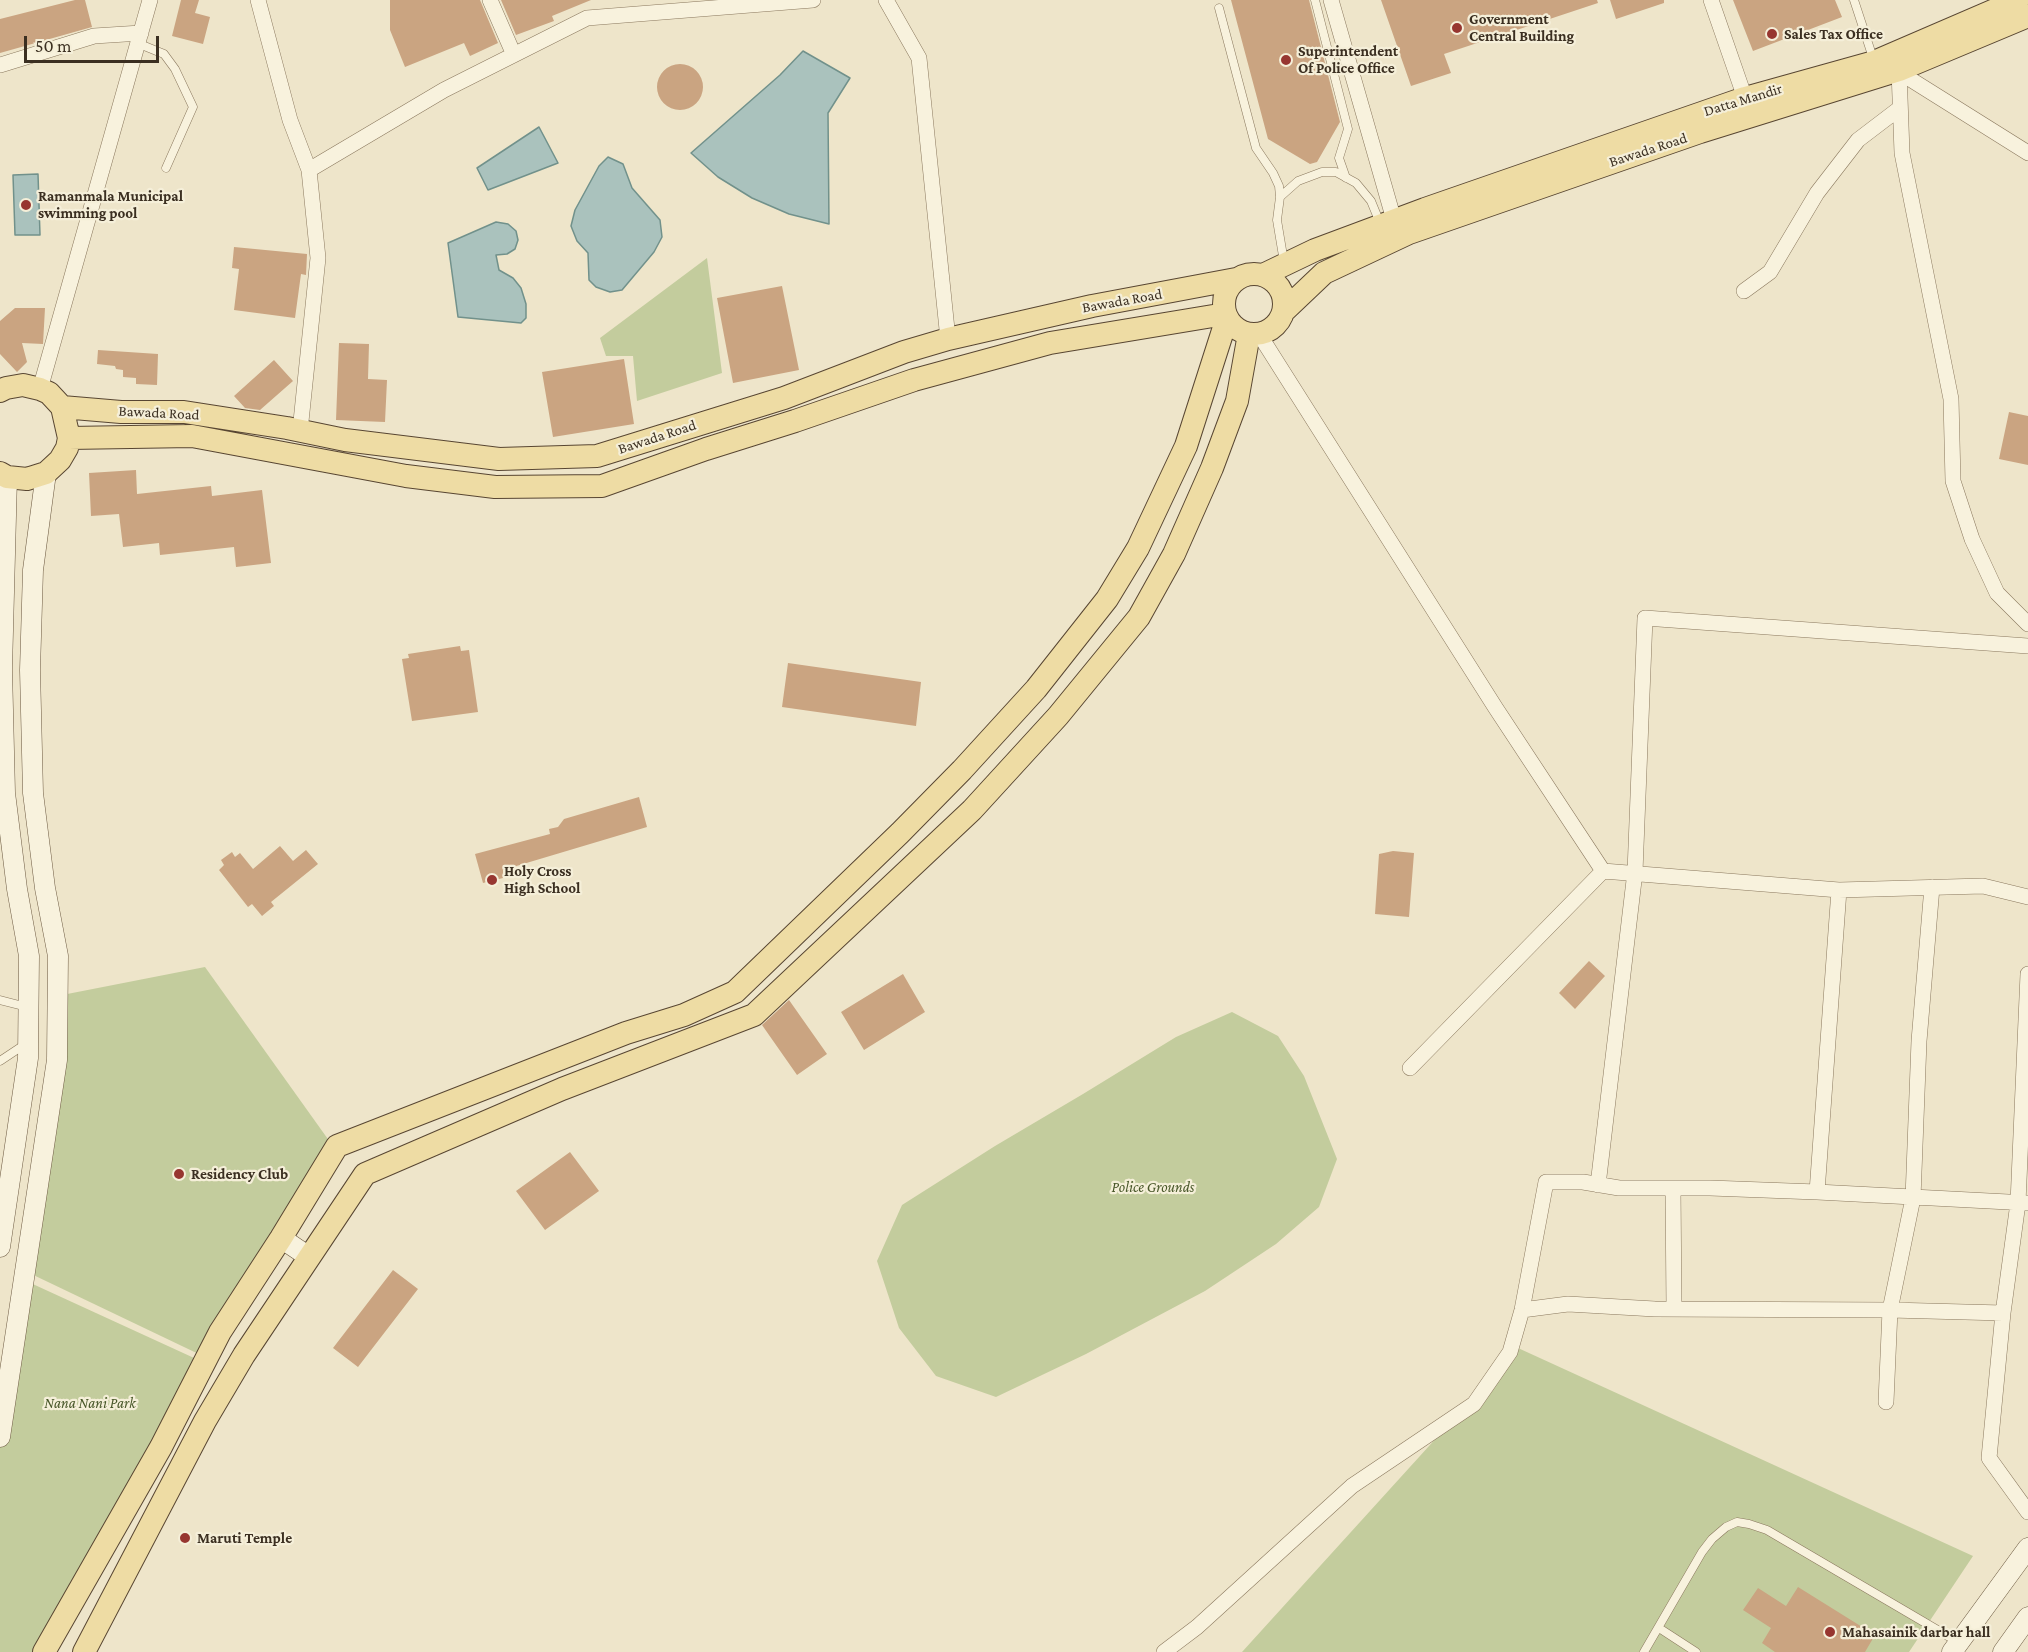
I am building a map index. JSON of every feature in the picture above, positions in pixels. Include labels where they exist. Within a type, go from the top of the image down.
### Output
[{"type":"main road","name":"Datta Mandir","points":[[1275,270],[1315,250],[1387,223],[1745,98],[1874,62],[2018,0]]},
{"type":"main road","name":"Bawada Road","points":[[1284,311],[1324,273],[1409,233],[1690,136],[1899,70],[2028,16]]},
{"type":"main road","points":[[44,1652],[161,1447],[220,1332],[337,1146],[626,1032],[684,1015],[733,993],[900,833],[962,770],[1036,689],[1107,599],[1138,548],[1186,446],[1226,316],[1223,301],[1227,289],[1236,279],[1252,273],[1275,270],[1278,285],[1283,293],[1284,311],[1275,326],[1254,334],[1240,331],[1226,316]]},
{"type":"main road","name":"Bawada Road","points":[[62,407],[121,412],[184,412],[345,440],[499,459],[597,456],[784,398],[904,351],[1092,306],[1236,279]]},
{"type":"main road","points":[[69,438],[192,436],[406,476],[502,488],[602,486],[924,377],[1050,344],[1226,316]]},
{"type":"main road","points":[[84,1652],[205,1421],[244,1355],[366,1174],[562,1089],[754,1016],[972,810],[1058,716],[1139,617],[1174,554],[1212,468],[1237,401],[1254,334]]},
{"type":"main road","points":[[0,1247],[28,1060],[29,1008],[29,956],[16,889],[5,793],[2,669],[3,475],[27,479],[46,473],[63,456],[69,438],[62,407],[49,393],[24,385],[2,387]]},
{"type":"main road","points":[[0,1437],[57,1060],[58,956],[45,888],[33,793],[31,682],[33,570],[46,473]]},
{"type":"main road","points":[[733,993],[754,1016]]},
{"type":"main road","points":[[281,1238],[309,1257]]},
{"type":"main road","points":[[1955,1647],[2028,1548]]},
{"type":"main road","points":[[2003,1652],[2028,1617]]},
{"type":"street","points":[[40,389],[150,0]]},
{"type":"street","points":[[258,0],[290,120],[309,170],[318,258],[300,431]]},
{"type":"street","points":[[490,0],[514,55]]},
{"type":"street","points":[[309,170],[444,90],[587,18],[813,0]]},
{"type":"street","points":[[886,0],[920,58],[948,339]]},
{"type":"street","points":[[1332,0],[1387,223]]},
{"type":"street","points":[[1711,0],[1745,98]]},
{"type":"street","points":[[0,65],[94,36],[139,38]]},
{"type":"street","points":[[1874,62],[1899,70],[2028,153]]},
{"type":"street","points":[[1899,70],[1902,153],[1951,399],[1953,481],[1972,539],[1997,592],[2028,624]]},
{"type":"street","points":[[1744,291],[1770,272],[1816,193],[1858,140],[1900,108]]},
{"type":"street","points":[[1254,334],[1603,871]]},
{"type":"street","points":[[1598,1185],[1635,872],[1645,618],[2028,646]]},
{"type":"street","points":[[1410,1068],[1603,871],[1839,890],[1983,886],[2028,897]]},
{"type":"street","points":[[1886,1402],[1890,1310],[1913,1198],[1918,1041],[1932,887]]},
{"type":"street","points":[[1817,1192],[1839,890]]},
{"type":"street","points":[[2028,974],[2023,1203],[2003,1313],[1989,1458],[2028,1512]]},
{"type":"street","points":[[1164,1652],[1197,1627],[1352,1486],[1474,1404],[1510,1352],[1522,1310],[1546,1182],[1583,1182],[1619,1188],[1817,1192],[2023,1203]]},
{"type":"street","points":[[1673,1188],[1674,1308]]},
{"type":"street","points":[[1522,1310],[1568,1304],[1674,1308],[2003,1313]]},
{"type":"lane","points":[[1315,0],[1348,129],[1339,158],[1346,178]]},
{"type":"lane","points":[[1854,0],[1874,62]]},
{"type":"lane","points":[[1220,8],[1256,148],[1279,186],[1275,270]]},
{"type":"lane","points":[[139,38],[164,54],[175,69],[193,107],[166,168]]},
{"type":"lane","points":[[1280,197],[1298,181],[1322,172],[1336,172],[1356,183],[1387,223]]},
{"type":"lane","points":[[0,1000],[29,1008]]},
{"type":"lane","points":[[0,1060],[28,1042]]},
{"type":"lane","points":[[1644,1652],[1712,1539],[1726,1527],[1737,1522],[1767,1530],[1955,1647]]},
{"type":"lane","points":[[1659,1628],[1696,1652]]},
{"type":"green space","points":[[707,258],[722,373],[637,401],[633,356],[606,356],[600,338]]},
{"type":"green space","name":"Residency Club","points":[[205,967],[335,1149],[207,1358],[25,1271],[57,996]]},
{"type":"green space","name":"Police Grounds","points":[[1232,1012],[1278,1036],[1304,1076],[1337,1159],[1319,1207],[1276,1244],[1205,1291],[1086,1354],[996,1397],[936,1376],[899,1328],[877,1261],[902,1205],[1176,1037]]},
{"type":"green space","name":"Nana Nani Park","points":[[24,1280],[205,1363],[45,1652],[0,1652],[0,1437]]},
{"type":"green space","points":[[1518,1348],[1973,1556],[1909,1652],[1242,1652]]},
{"type":"water","points":[[803,51],[850,78],[828,113],[829,224],[789,214],[752,198],[718,177],[691,153],[780,75]]},
{"type":"water","points":[[539,127],[558,163],[488,190],[477,168]]},
{"type":"water","points":[[608,157],[623,164],[632,188],[660,220],[662,237],[654,252],[622,290],[610,292],[596,287],[589,280],[588,253],[577,241],[571,226],[575,210],[599,166]]},
{"type":"water","name":"Ramanmala Municipal swimming pool","points":[[38,174],[40,235],[15,235],[13,175]]},
{"type":"water","points":[[496,222],[508,224],[516,231],[518,240],[515,249],[507,254],[496,255],[499,270],[513,278],[521,288],[526,304],[526,318],[521,323],[458,317],[448,243]]},
{"type":"building","points":[[75,0],[85,0],[92,27],[0,53],[0,19]]},
{"type":"building","points":[[181,0],[199,0],[195,13],[210,17],[203,44],[172,36]]},
{"type":"building","points":[[390,0],[480,0],[498,43],[470,56],[464,43],[405,67],[390,30]]},
{"type":"building","points":[[501,0],[591,0],[552,16],[554,21],[516,35]]},
{"type":"building","name":"Superintendent Of Police Office","points":[[1231,0],[1309,0],[1340,122],[1317,162],[1310,164],[1268,139]]},
{"type":"building","name":"Government Central Building","points":[[1381,0],[1597,0],[1598,3],[1444,54],[1451,73],[1411,86]]},
{"type":"building","name":"Government Central Building","points":[[1610,0],[1664,0],[1664,3],[1616,19]]},
{"type":"building","name":"Sales Tax Office","points":[[1733,0],[1835,0],[1842,17],[1753,51]]},
{"type":"building","points":[[680,64],[696,71],[703,87],[696,103],[680,110],[664,103],[657,87],[664,71]]},
{"type":"building","points":[[234,247],[307,254],[306,275],[301,274],[295,318],[234,310],[239,269],[232,268]]},
{"type":"building","points":[[782,286],[799,370],[733,383],[717,298]]},
{"type":"building","points":[[15,308],[45,308],[43,344],[22,343],[27,362],[17,372],[0,354],[0,321]]},
{"type":"building","points":[[339,343],[369,344],[368,379],[387,380],[385,422],[336,420]]},
{"type":"building","points":[[98,350],[158,354],[157,385],[136,384],[136,378],[123,377],[123,370],[116,369],[115,366],[97,364]]},
{"type":"building","points":[[624,359],[634,424],[553,437],[542,372]]},
{"type":"building","points":[[274,360],[293,381],[260,410],[245,408],[234,396]]},
{"type":"building","points":[[2009,412],[2028,416],[2028,465],[1999,459]]},
{"type":"building","points":[[136,470],[137,494],[211,486],[212,496],[262,490],[271,563],[236,567],[234,547],[160,555],[159,543],[123,547],[119,514],[91,516],[89,473]]},
{"type":"building","points":[[460,646],[461,651],[469,650],[478,712],[412,721],[402,659],[409,658],[408,654]]},
{"type":"building","points":[[788,663],[921,682],[916,726],[782,707]]},
{"type":"building","points":[[639,797],[647,827],[503,870],[503,878],[483,883],[475,854],[550,834],[549,829],[558,827],[564,819]]},
{"type":"building","points":[[280,846],[293,861],[306,850],[318,864],[271,902],[274,906],[262,916],[252,904],[248,907],[219,870],[224,865],[221,860],[232,852],[235,857],[240,853],[253,869]]},
{"type":"building","points":[[1393,851],[1414,853],[1409,917],[1375,914],[1379,854]]},
{"type":"building","points":[[1589,961],[1605,976],[1575,1009],[1559,993]]},
{"type":"building","points":[[903,974],[925,1012],[864,1050],[841,1012]]},
{"type":"building","points":[[789,1000],[827,1054],[797,1075],[762,1025]]},
{"type":"building","points":[[570,1152],[599,1191],[545,1230],[516,1191]]},
{"type":"building","points":[[393,1270],[418,1289],[358,1367],[333,1348]]},
{"type":"building","points":[[1798,1587],[1875,1635],[1865,1652],[1775,1652],[1762,1643],[1771,1628],[1743,1610],[1758,1588],[1786,1606]]},
{"type":"place","name":"Government Central Building","points":[[1457,28]]},
{"type":"place","name":"Sales Tax Office","points":[[1772,34]]},
{"type":"place","name":"Superintendent Of Police Office","points":[[1286,60]]},
{"type":"place","name":"Ramanmala Municipal swimming pool","points":[[26,205]]},
{"type":"place","name":"Holy Cross High School","points":[[492,880]]},
{"type":"place","name":"Residency Club","points":[[179,1174]]},
{"type":"place","name":"Maruti Temple","points":[[185,1538]]},
{"type":"place","name":"Mahasainik darbar hall","points":[[1830,1632]]}]
